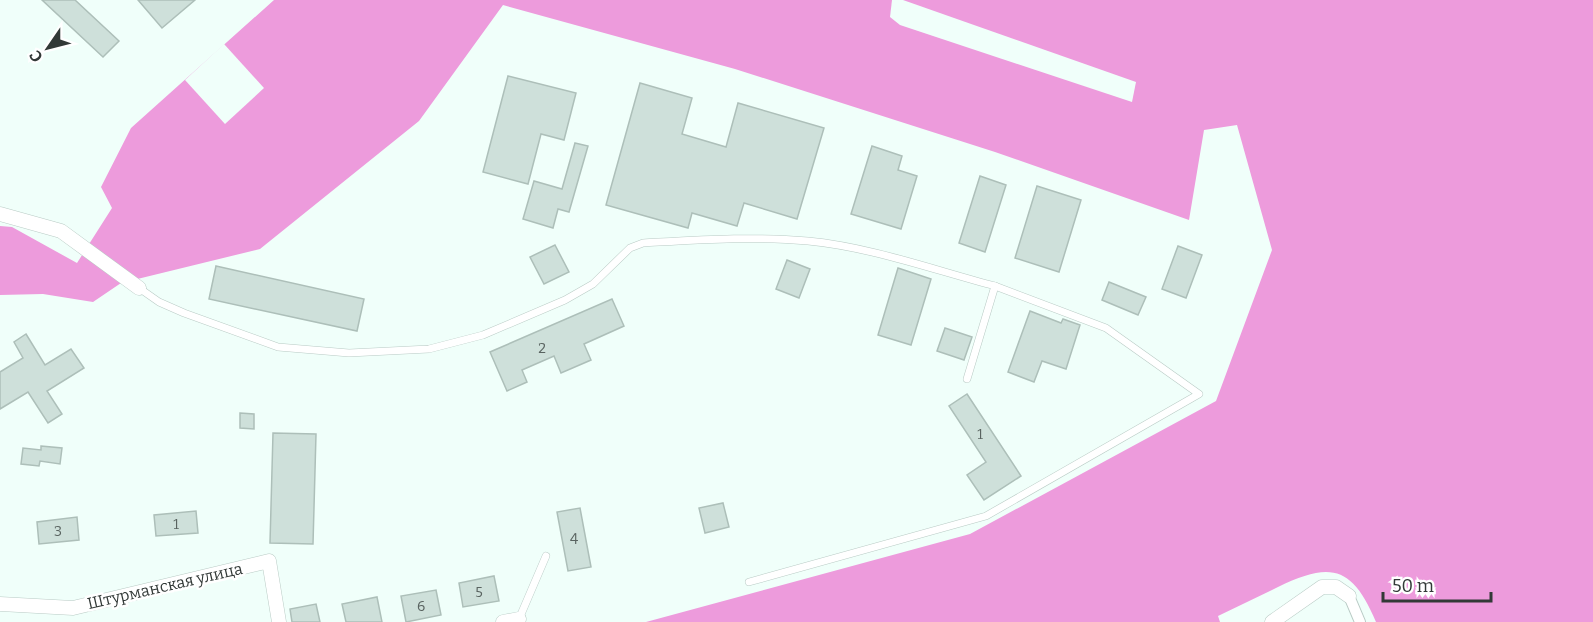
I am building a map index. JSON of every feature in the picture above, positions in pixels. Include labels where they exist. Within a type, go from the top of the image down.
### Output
[{"type":"street","points":[[0,214],[61,231],[139,288]]},
{"type":"street","name":"Штурманская улица","points":[[0,604],[73,608],[269,561],[279,622]]},
{"type":"street","points":[[1272,622],[1322,586],[1336,587],[1349,596],[1360,622]]},
{"type":"street","points":[[503,622],[519,619]]},
{"type":"lane","points":[[139,288],[159,302],[184,313],[278,347],[349,353],[429,349],[483,335],[593,284],[630,248],[643,243],[777,239],[811,242],[874,254],[996,286],[1106,328],[1199,394],[986,516],[748,582]]},
{"type":"lane","points":[[967,379],[996,286]]},
{"type":"lane","points":[[519,619],[546,556]]},
{"type":"shaded area","points":[[274,0],[1593,0],[1593,622],[1376,622],[1358,589],[1348,579],[1326,572],[1296,579],[1278,587],[1218,616],[1220,622],[646,622],[970,534],[1216,401],[1272,250],[1237,125],[1204,130],[1189,220],[995,152],[735,69],[503,5],[419,121],[260,249],[121,283],[93,302],[43,294],[0,295],[0,226],[12,227],[77,263],[112,208],[101,187],[131,128]]},
{"type":"pier","points":[[892,0],[903,0],[1136,82],[1132,102],[900,25],[890,17]]},
{"type":"pier","points":[[224,44],[264,88],[225,124],[185,80]]},
{"type":"building","points":[[42,0],[75,0],[119,41],[103,57]]},
{"type":"building","points":[[138,0],[195,0],[162,28]]},
{"type":"building","points":[[508,76],[576,93],[564,140],[541,134],[528,184],[483,172]]},
{"type":"building","points":[[640,83],[692,98],[682,134],[726,147],[738,103],[824,128],[797,219],[744,203],[737,226],[692,213],[688,228],[606,205]]},
{"type":"building","points":[[575,143],[588,146],[569,212],[558,209],[553,228],[523,219],[534,181],[562,189]]},
{"type":"building","points":[[872,146],[902,156],[898,170],[917,176],[901,229],[851,214]]},
{"type":"building","points":[[980,176],[1006,185],[985,252],[959,243]]},
{"type":"building","points":[[1037,186],[1081,200],[1059,272],[1015,258]]},
{"type":"building","points":[[555,245],[569,272],[544,284],[530,257]]},
{"type":"building","points":[[1178,246],[1202,255],[1186,298],[1162,289]]},
{"type":"building","points":[[787,260],[810,269],[799,298],[776,289]]},
{"type":"building","points":[[216,266],[364,299],[357,331],[209,299]]},
{"type":"building","points":[[898,268],[931,279],[911,345],[878,335]]},
{"type":"building","points":[[1109,282],[1146,297],[1138,315],[1102,300]]},
{"type":"building","points":[[612,299],[624,326],[584,344],[591,360],[561,373],[554,356],[522,370],[527,382],[507,391],[490,352]]},
{"type":"building","points":[[1030,311],[1061,323],[1063,319],[1080,325],[1066,369],[1042,361],[1034,382],[1008,372]]},
{"type":"building","points":[[945,328],[972,337],[964,360],[937,351]]},
{"type":"building","points":[[26,334],[45,365],[71,349],[84,368],[47,391],[62,414],[48,423],[28,392],[0,409],[0,372],[23,358],[14,342]]},
{"type":"building","points":[[967,394],[1021,476],[984,500],[967,475],[986,462],[949,406]]},
{"type":"building","points":[[240,413],[254,414],[254,429],[240,428]]},
{"type":"building","points":[[273,433],[316,434],[313,544],[270,543]]},
{"type":"building","points":[[41,446],[62,448],[60,464],[40,461],[39,466],[21,464],[23,448],[41,450]]},
{"type":"building","points":[[723,503],[729,527],[705,533],[699,508]]},
{"type":"building","points":[[580,508],[591,567],[568,571],[557,512]]},
{"type":"building","points":[[196,511],[198,533],[156,536],[154,515]]},
{"type":"building","points":[[77,517],[79,540],[39,544],[37,522]]},
{"type":"building","points":[[494,576],[499,601],[463,607],[459,583]]},
{"type":"building","points":[[436,590],[441,615],[406,622],[401,596]]},
{"type":"building","points":[[377,597],[382,622],[346,622],[342,604]]},
{"type":"building","points":[[316,604],[320,622],[292,622],[290,609]]}]
